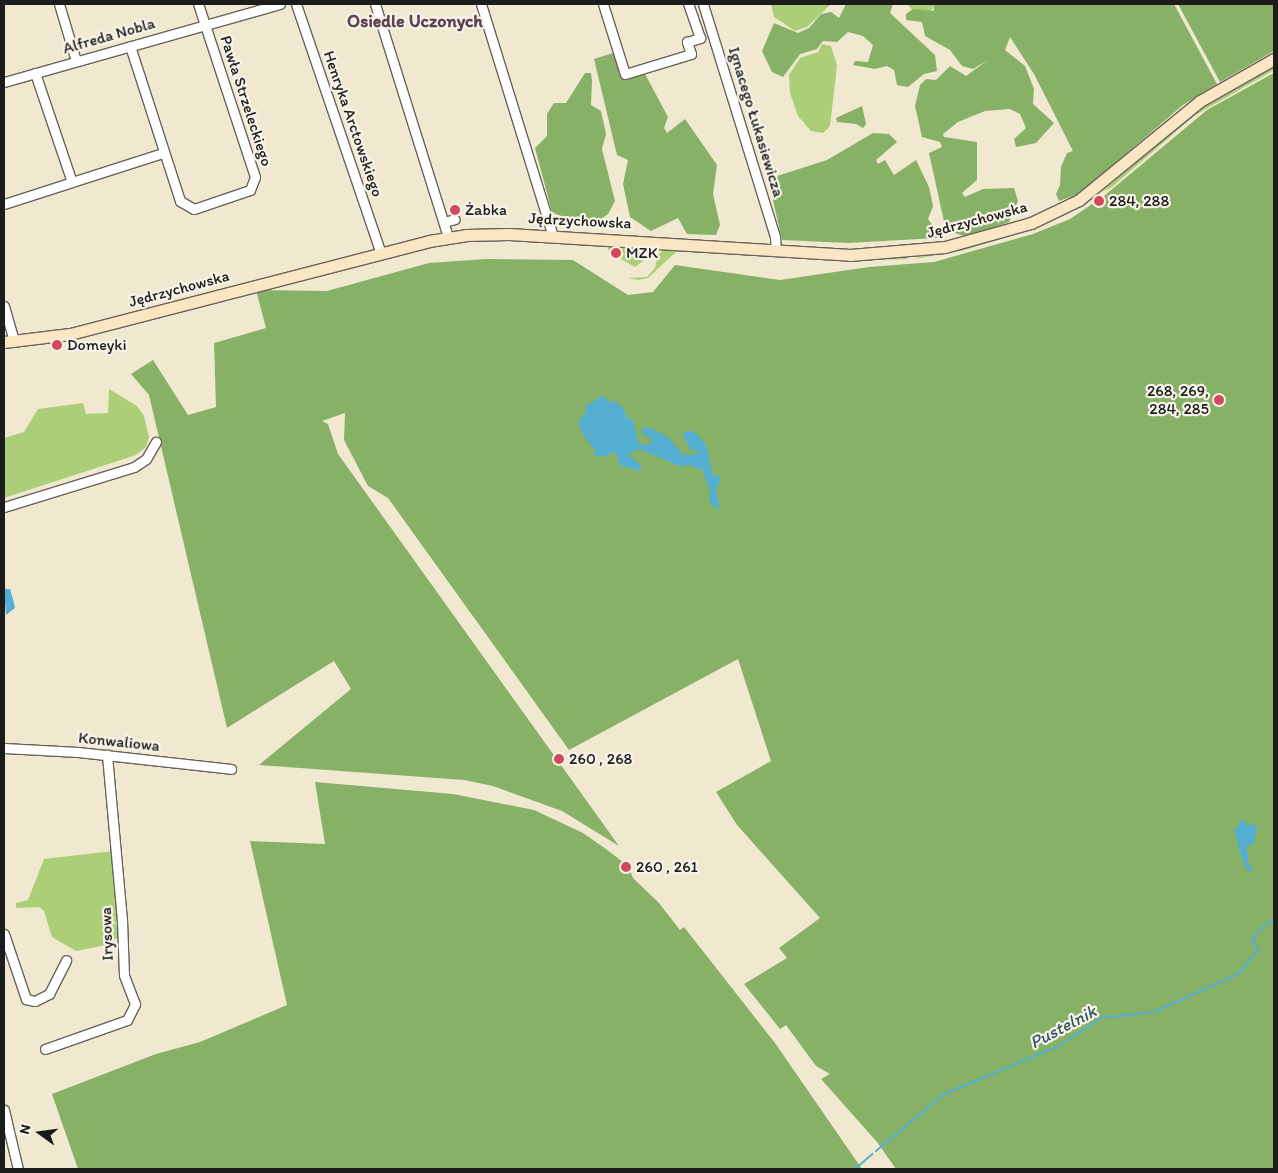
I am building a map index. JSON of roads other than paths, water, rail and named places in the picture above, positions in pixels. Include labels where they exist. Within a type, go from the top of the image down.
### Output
[{"type":"main road","name":"Jędrzychowska","points":[[9,342],[78,332],[448,237],[491,233],[850,255],[940,248],[1031,223],[1095,190],[1200,101],[1274,59]]},
{"type":"street","points":[[59,4],[76,61]]},
{"type":"street","name":"Pawła Strzeleckiego","points":[[130,46],[180,202],[194,209],[250,190],[256,176],[198,4]]},
{"type":"street","name":"Alfreda Nobla","points":[[4,82],[205,23],[280,4]]},
{"type":"street","name":"Henryka Arctowskiego","points":[[296,4],[381,253]]},
{"type":"street","points":[[376,4],[448,237]]},
{"type":"street","points":[[481,4],[553,236]]},
{"type":"street","points":[[603,4],[625,74],[691,54],[687,42],[700,38],[688,4]]},
{"type":"street","name":"Ignacego Łukasiewicza","points":[[703,4],[767,208],[776,250]]},
{"type":"street","points":[[35,73],[72,182]]},
{"type":"street","points":[[4,204],[163,153]]},
{"type":"street","points":[[444,222],[455,219]]},
{"type":"street","points":[[4,306],[9,342]]},
{"type":"street","points":[[4,507],[134,466],[146,459],[156,442]]},
{"type":"street","name":"Konwaliowa","points":[[4,748],[107,755],[231,770]]},
{"type":"street","name":"Irysowa","points":[[45,1049],[128,1020],[135,1004],[124,975],[122,920],[107,755]]},
{"type":"street","points":[[4,934],[26,999],[35,1001],[49,994],[66,960]]},
{"type":"street","points":[[4,1110],[18,1169]]},
{"type":"water","points":[[603,395],[608,402],[614,401],[623,408],[627,418],[633,420],[639,444],[648,445],[653,440],[643,434],[642,427],[653,429],[669,438],[683,455],[696,454],[701,451],[691,451],[682,433],[692,431],[699,436],[707,447],[712,473],[721,478],[716,489],[720,511],[710,503],[709,487],[702,470],[689,465],[679,466],[639,449],[628,454],[641,466],[640,471],[619,465],[617,454],[612,452],[608,456],[594,456],[595,450],[585,438],[578,422],[586,412],[586,406]]},
{"type":"water","points":[[4,589],[10,589],[15,608],[6,615]]},
{"type":"water","points":[[1244,820],[1246,826],[1251,823],[1257,828],[1254,842],[1246,848],[1249,860],[1246,863],[1252,867],[1251,873],[1244,865],[1234,830],[1239,827],[1238,821]]},
{"type":"waterway","name":"Pustelnik","points":[[876,1151],[944,1094],[1059,1046],[1101,1018],[1154,1012],[1238,974],[1258,950],[1252,939],[1265,925],[1274,920]]},
{"type":"waterway","name":"Pustelnik","points":[[855,1169],[872,1154]]},
{"type":"place","name":"284, 288","points":[[1099,201]]},
{"type":"place","name":"Żabka","points":[[455,210]]},
{"type":"place","name":"MZK","points":[[616,253]]},
{"type":"place","name":"Domeyki","points":[[57,345]]},
{"type":"place","name":"268, 269, 284, 285","points":[[1219,400]]},
{"type":"place","name":"260 , 268","points":[[559,759]]},
{"type":"place","name":"260 , 261","points":[[626,867]]},
{"type":"district","name":"Osiedle Uczonych","points":[[415,21]]}]
